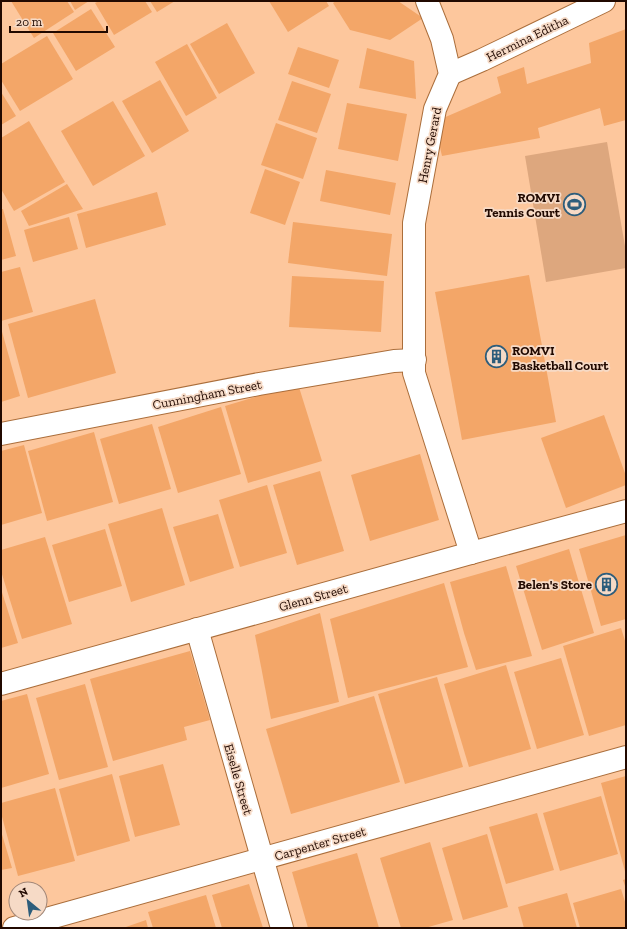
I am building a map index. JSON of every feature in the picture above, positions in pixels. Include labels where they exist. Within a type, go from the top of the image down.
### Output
[{"type":"street","points":[[427,1],[442,39],[450,74]]},
{"type":"street","name":"Hermina Editha","points":[[450,74],[604,1]]},
{"type":"street","name":"Henry Gerard","points":[[415,360],[414,223],[435,109],[450,74]]},
{"type":"street","points":[[415,360],[414,373],[471,553]]},
{"type":"street","name":"Cunningham Street","points":[[1,434],[259,384],[394,361],[415,360]]},
{"type":"street","name":"Glenn Street","points":[[1,684],[626,511]]},
{"type":"street","name":"Eiselle Street","points":[[197,629],[282,928]]},
{"type":"street","name":"Carpenter Street","points":[[14,928],[626,757]]},
{"type":"shaded area","name":"ROMVI Tennis Court","points":[[607,142],[626,252],[626,268],[546,282],[525,156]]},
{"type":"building","points":[[11,1],[67,1],[74,12],[34,38]]},
{"type":"building","points":[[70,1],[89,1],[75,10]]},
{"type":"building","points":[[99,1],[145,1],[152,12],[114,35],[95,3]]},
{"type":"building","points":[[150,1],[175,1],[157,12]]},
{"type":"building","points":[[269,1],[326,1],[329,6],[288,32]]},
{"type":"building","points":[[336,1],[398,1],[423,18],[390,40],[350,30],[333,3]]},
{"type":"building","points":[[91,9],[115,47],[76,71],[53,33]]},
{"type":"building","points":[[227,23],[255,73],[219,94],[190,44]]},
{"type":"building","points":[[626,29],[626,120],[604,126],[600,108],[538,128],[540,138],[442,156],[434,122],[501,93],[497,77],[524,67],[527,84],[591,63],[589,43]]},
{"type":"building","points":[[47,36],[73,79],[20,111],[1,80],[1,64]]},
{"type":"building","points":[[187,44],[217,98],[186,116],[155,62]]},
{"type":"building","points":[[298,47],[339,60],[329,88],[288,74]]},
{"type":"building","points":[[367,48],[414,61],[416,99],[359,88]]},
{"type":"building","points":[[160,80],[189,131],[152,153],[122,101]]},
{"type":"building","points":[[292,81],[331,94],[317,133],[278,120]]},
{"type":"building","points":[[1,92],[16,116],[1,125]]},
{"type":"building","points":[[113,101],[145,156],[93,186],[61,131]]},
{"type":"building","points":[[347,103],[407,114],[398,161],[338,149]]},
{"type":"building","points":[[29,121],[65,182],[14,211],[1,189],[1,138]]},
{"type":"building","points":[[276,123],[317,138],[303,179],[261,165]]},
{"type":"building","points":[[265,169],[300,182],[285,225],[250,213]]},
{"type":"building","points":[[326,170],[396,183],[390,215],[320,201]]},
{"type":"building","points":[[67,184],[83,209],[29,226],[21,211]]},
{"type":"building","points":[[157,192],[166,225],[86,248],[77,214]]},
{"type":"building","points":[[1,209],[3,209],[16,256],[1,260]]},
{"type":"building","points":[[69,217],[78,249],[33,262],[24,230]]},
{"type":"building","points":[[293,222],[392,234],[387,276],[288,263]]},
{"type":"building","points":[[20,267],[33,312],[1,321],[1,272]]},
{"type":"building","name":"ROMVI Basketball Court","points":[[529,275],[556,422],[462,440],[435,292]]},
{"type":"building","points":[[292,276],[384,281],[381,332],[289,327]]},
{"type":"building","points":[[95,299],[116,373],[28,398],[8,324]]},
{"type":"building","points":[[1,328],[20,396],[1,402]]},
{"type":"building","points":[[298,384],[322,461],[248,483],[225,406]]},
{"type":"building","points":[[221,407],[241,474],[178,493],[158,427]]},
{"type":"building","points":[[604,415],[626,476],[626,485],[566,508],[541,438]]},
{"type":"building","points":[[152,424],[171,489],[119,504],[100,439]]},
{"type":"building","points":[[94,432],[113,502],[47,521],[28,451]]},
{"type":"building","points":[[24,445],[42,513],[1,525],[1,451]]},
{"type":"building","points":[[420,454],[439,520],[370,541],[351,475]]},
{"type":"building","points":[[320,471],[344,551],[297,565],[273,485]]},
{"type":"building","points":[[267,485],[287,553],[240,567],[219,500]]},
{"type":"building","points":[[162,508],[185,585],[131,602],[108,524]]},
{"type":"building","points":[[218,514],[234,568],[190,582],[173,527]]},
{"type":"building","points":[[105,529],[122,586],[69,602],[52,545]]},
{"type":"building","name":"Belen's Store","points":[[626,535],[626,619],[601,626],[579,549]]},
{"type":"building","points":[[45,537],[72,624],[22,639],[1,571],[1,550]]},
{"type":"building","points":[[569,549],[594,633],[542,650],[516,566]]},
{"type":"building","points":[[506,566],[532,656],[476,670],[450,582]]},
{"type":"building","points":[[444,583],[468,667],[348,698],[330,619]]},
{"type":"building","points":[[1,589],[18,643],[1,648]]},
{"type":"building","points":[[320,613],[339,702],[271,719],[255,635]]},
{"type":"building","points":[[621,628],[626,644],[626,725],[589,736],[563,646]]},
{"type":"building","points":[[190,651],[210,720],[184,727],[187,740],[113,761],[90,679]]},
{"type":"building","points":[[561,658],[584,735],[537,749],[514,672]]},
{"type":"building","points":[[506,665],[531,749],[469,767],[444,684]]},
{"type":"building","points":[[437,677],[463,767],[405,784],[378,694]]},
{"type":"building","points":[[85,684],[108,767],[59,780],[36,698]]},
{"type":"building","points":[[27,694],[49,774],[1,788],[1,701]]},
{"type":"building","points":[[374,696],[400,782],[291,814],[266,729]]},
{"type":"building","points":[[163,764],[180,825],[135,837],[119,776]]},
{"type":"building","points":[[112,774],[130,841],[77,856],[59,789]]},
{"type":"building","points":[[626,776],[626,875],[601,783]]},
{"type":"building","points":[[55,788],[75,861],[18,876],[1,813],[1,803]]},
{"type":"building","points":[[601,796],[618,854],[560,871],[543,813]]},
{"type":"building","points":[[537,813],[554,870],[506,884],[489,827]]},
{"type":"building","points":[[1,831],[12,868],[1,870]]},
{"type":"building","points":[[487,834],[508,907],[463,920],[442,848]]},
{"type":"building","points":[[430,842],[453,920],[425,928],[401,928],[380,858]]},
{"type":"building","points":[[357,853],[379,928],[308,928],[292,872]]},
{"type":"building","points":[[626,879],[626,889],[623,880]]},
{"type":"building","points":[[249,884],[263,928],[222,928],[212,895]]},
{"type":"building","points":[[621,889],[626,905],[626,928],[580,928],[573,903]]},
{"type":"building","points":[[567,893],[577,928],[524,928],[518,907]]},
{"type":"building","points":[[206,895],[216,928],[153,928],[148,912]]},
{"type":"building","points":[[146,920],[148,928],[123,928]]},
{"type":"place","name":"ROMVI Tennis Court","points":[[575,204]]},
{"type":"place","name":"ROMVI Basketball Court","points":[[496,357]]},
{"type":"place","name":"Belen's Store","points":[[607,584]]}]
